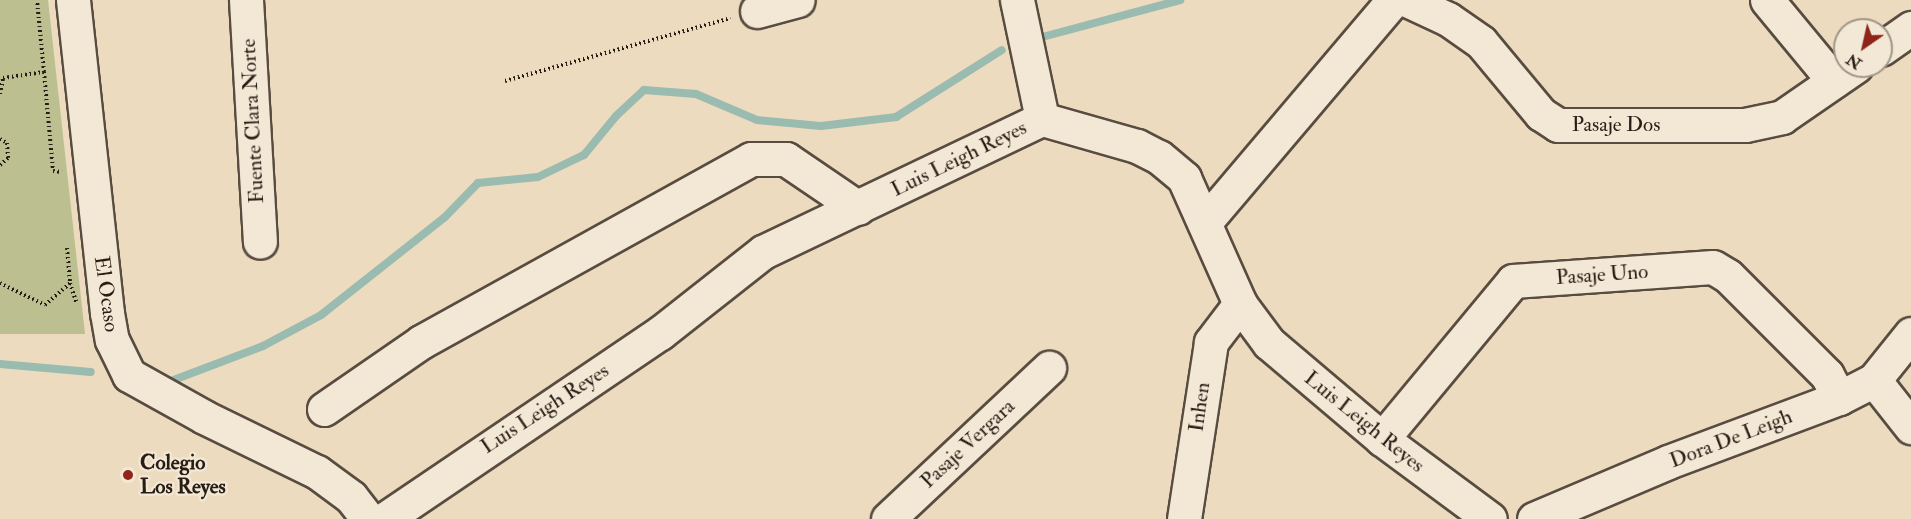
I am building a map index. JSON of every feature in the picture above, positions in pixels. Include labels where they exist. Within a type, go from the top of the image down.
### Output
[{"type":"street","name":"El Ocaso","points":[[73,0],[107,313],[112,340],[129,375],[317,472],[351,497],[368,519]]},
{"type":"street","name":"Fuente Clara Norte","points":[[246,0],[260,242]]},
{"type":"street","points":[[757,11],[798,0]]},
{"type":"street","points":[[1017,0],[1042,120]]},
{"type":"street","points":[[1205,222],[1393,0]]},
{"type":"street","name":"Pasaje Dos","points":[[1407,0],[1448,19],[1480,42],[1541,114],[1558,124],[1745,125],[1782,117],[1838,78]]},
{"type":"street","points":[[1767,0],[1833,62]]},
{"type":"street","points":[[1893,41],[1911,28]]},
{"type":"street","name":"Luis Leigh Reyes","points":[[385,519],[660,333],[763,252],[1042,120],[1137,146],[1159,157],[1184,178],[1240,304],[1269,343],[1382,439],[1490,519]]},
{"type":"street","points":[[324,409],[422,342],[751,159],[786,159],[858,208]]},
{"type":"street","name":"Pasaje Uno","points":[[1382,439],[1513,281],[1713,267],[1728,276],[1827,375],[1839,398]]},
{"type":"street","name":"Inhen","points":[[1184,519],[1211,342],[1240,304]]},
{"type":"street","name":"Dora De Leigh","points":[[1534,519],[1668,462],[1839,398],[1874,380],[1911,334]]},
{"type":"street","name":"Pasaje Vergara","points":[[888,519],[1048,369]]},
{"type":"street","points":[[1874,380],[1911,427]]},
{"type":"path","points":[[37,0],[53,171],[62,170],[62,181]]},
{"type":"path","points":[[505,81],[757,11]]},
{"type":"path","points":[[0,94],[3,78],[44,72]]},
{"type":"path","points":[[0,139],[6,143],[8,158],[0,165]]},
{"type":"path","points":[[66,238],[72,297],[86,317],[107,313]]},
{"type":"path","points":[[0,282],[45,305],[70,284]]},
{"type":"green space","points":[[0,0],[48,0],[85,334],[0,334]]},
{"type":"waterway","points":[[1046,36],[1180,0]]},
{"type":"waterway","points":[[163,384],[263,346],[321,315],[444,218],[478,183],[538,177],[584,155],[616,116],[644,90],[696,94],[757,120],[821,126],[896,117],[1002,50]]},
{"type":"waterway","points":[[0,364],[91,372]]},
{"type":"place","name":"Colegio Los Reyes","points":[[128,475]]}]
